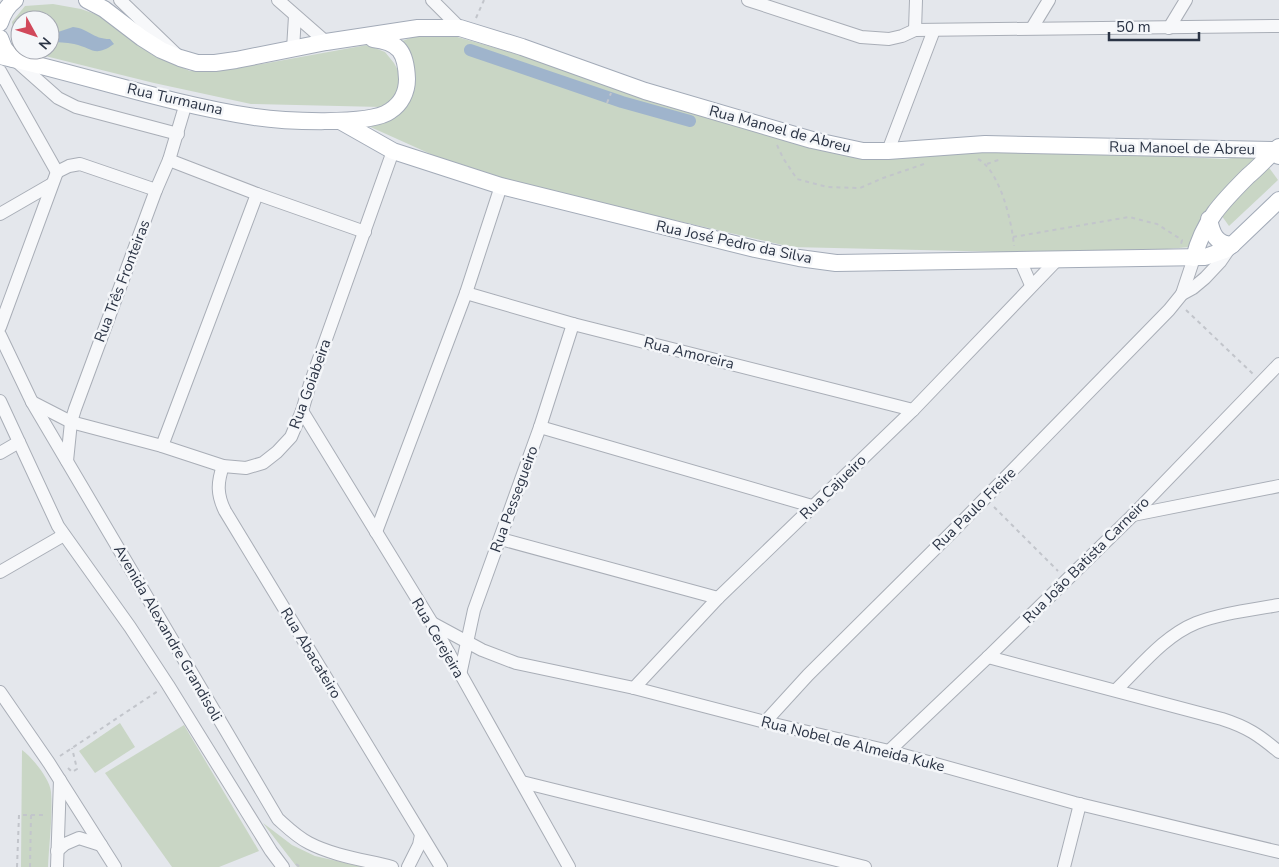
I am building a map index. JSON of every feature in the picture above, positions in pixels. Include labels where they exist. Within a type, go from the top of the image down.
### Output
[{"type":"main road","points":[[0,23],[9,4],[15,0]]},
{"type":"main road","points":[[87,0],[104,8],[161,50],[197,63],[215,63],[326,42],[358,38]]},
{"type":"main road","name":"Rua Manoel de Abreu","points":[[358,38],[418,28],[465,30],[623,84],[832,145],[863,151],[985,144],[1278,151]]},
{"type":"main road","points":[[0,38],[4,48],[3,61]]},
{"type":"main road","name":"Rua Turmauna","points":[[3,61],[186,104],[255,117],[284,120],[340,121],[373,118],[389,112],[401,102],[407,88],[407,72],[402,53],[396,45],[387,40],[358,38]]},
{"type":"main road","name":"Rua José Pedro da Silva","points":[[340,121],[393,151],[500,186],[755,249],[827,262],[1186,258],[1213,255],[1232,245]]},
{"type":"main road","name":"Rua Paulo Freire","points":[[1186,258],[1198,241],[1209,219],[1224,201],[1278,151]]},
{"type":"main road","name":"Rua Paulo Freire","points":[[1232,245],[1279,200]]},
{"type":"main road","points":[[1209,219],[1216,239],[1224,244],[1232,245]]},
{"type":"street","points":[[120,0],[180,58]]},
{"type":"street","points":[[278,0],[326,42]]},
{"type":"street","points":[[432,0],[465,30]]},
{"type":"street","points":[[748,0],[861,37],[890,38],[902,36],[915,30],[1279,26]]},
{"type":"street","points":[[915,30],[916,0]]},
{"type":"street","points":[[1032,28],[1049,0]]},
{"type":"street","points":[[1169,28],[1186,0]]},
{"type":"street","points":[[292,49],[295,16]]},
{"type":"street","points":[[888,151],[934,30]]},
{"type":"street","points":[[3,61],[58,98],[76,107],[178,134]]},
{"type":"street","points":[[3,61],[57,172]]},
{"type":"street","name":"Rua Três Fronteiras","points":[[67,461],[71,422],[156,190],[170,160],[186,104]]},
{"type":"street","name":"Rua Goiabeira","points":[[32,402],[71,422],[162,446],[223,466],[246,468],[262,463],[291,438],[302,412],[310,384],[393,151]]},
{"type":"street","points":[[170,160],[257,194],[365,232]]},
{"type":"street","points":[[0,327],[57,172],[68,166],[80,164],[156,190]]},
{"type":"street","points":[[0,214],[52,184]]},
{"type":"street","points":[[376,532],[466,293],[500,186]]},
{"type":"street","points":[[162,446],[257,194]]},
{"type":"street","name":"Rua Paulo Freire","points":[[765,722],[808,675],[986,498],[1179,298],[1205,278],[1232,245]]},
{"type":"street","name":"Rua Paulo Freire","points":[[1179,298],[1186,258]]},
{"type":"street","points":[[1017,260],[1031,285]]},
{"type":"street","name":"Rua Cajueiro","points":[[634,688],[718,598],[913,410],[1057,260]]},
{"type":"street","name":"Rua Amoreira","points":[[466,293],[573,324],[913,410]]},
{"type":"street","name":"Rua Pessegueiro","points":[[460,675],[474,610],[540,427],[573,324]]},
{"type":"street","name":"Avenida Alexandre Grandisoli","points":[[0,335],[32,402],[278,819],[293,833],[309,843],[326,850],[392,867]]},
{"type":"street","name":"Rua João Batista Carneiro","points":[[889,751],[1133,515],[1278,366]]},
{"type":"street","name":"Avenida Alexandre Grandisoli","points":[[0,401],[64,535],[130,627],[283,867]]},
{"type":"street","name":"Rua Cerejeira","points":[[302,412],[432,624],[569,867]]},
{"type":"street","points":[[540,427],[812,506]]},
{"type":"street","points":[[0,453],[19,442]]},
{"type":"street","name":"Rua Abacateiro","points":[[223,466],[218,490],[225,511],[441,867]]},
{"type":"street","points":[[1133,515],[1279,486]]},
{"type":"street","points":[[0,572],[64,535]]},
{"type":"street","points":[[500,539],[718,598]]},
{"type":"street","points":[[1116,690],[1172,638],[1194,624],[1226,615],[1279,605]]},
{"type":"street","name":"Rua Nobel de Almeida Kuke","points":[[432,624],[500,658],[516,663],[634,688],[765,722],[889,751],[1080,804],[1279,852]]},
{"type":"street","points":[[988,657],[1244,726],[1279,752]]},
{"type":"street","points":[[0,692],[54,760],[60,780],[115,867]]},
{"type":"street","points":[[57,867],[60,780]]},
{"type":"street","points":[[522,782],[865,867]]},
{"type":"street","points":[[1064,867],[1080,804]]},
{"type":"street","points":[[408,867],[417,850],[421,835]]},
{"type":"street","points":[[57,851],[65,844],[78,838],[101,845]]},
{"type":"path","points":[[465,30],[484,0]]},
{"type":"path","points":[[607,103],[612,89]]},
{"type":"path","points":[[768,127],[783,158],[797,179],[827,187],[860,188],[883,178],[929,163]]},
{"type":"path","points":[[976,158],[986,164],[1000,188],[1017,260]]},
{"type":"path","points":[[1013,237],[1129,217],[1156,224],[1182,240],[1186,258]]},
{"type":"path","points":[[1179,298],[1262,382]]},
{"type":"path","points":[[986,498],[1067,580]]},
{"type":"path","points":[[72,748],[77,763],[75,772],[54,760],[72,748],[168,685]]},
{"type":"path","points":[[17,867],[19,815],[59,815]]},
{"type":"path","points":[[30,867],[31,815]]},
{"type":"green space","points":[[53,4],[81,9],[112,20],[151,54],[190,71],[262,64],[367,45],[385,52],[394,63],[402,78],[395,98],[381,107],[251,104],[60,60],[60,10],[22,10],[25,6]]},
{"type":"green space","points":[[447,34],[554,65],[827,151],[1011,149],[1225,159],[1267,153],[1190,247],[1133,252],[1048,253],[791,247],[496,179],[435,156],[366,125],[380,120],[411,70],[402,41],[416,36]]},
{"type":"green space","points":[[1267,165],[1278,180],[1229,226],[1219,212]]},
{"type":"green space","points":[[120,723],[135,747],[95,773],[79,751]]},
{"type":"green space","points":[[184,725],[259,851],[219,867],[172,867],[105,773]]},
{"type":"green space","points":[[22,750],[40,769],[50,787],[52,810],[48,867],[21,867]]},
{"type":"green space","points":[[263,823],[292,845],[315,856],[363,867],[297,867]]},
{"type":"water","points":[[73,27],[79,28],[104,39],[110,39],[114,44],[102,50],[94,51],[74,44],[60,42],[60,31]]},
{"type":"waterway","points":[[470,50],[622,102],[690,121]]}]
